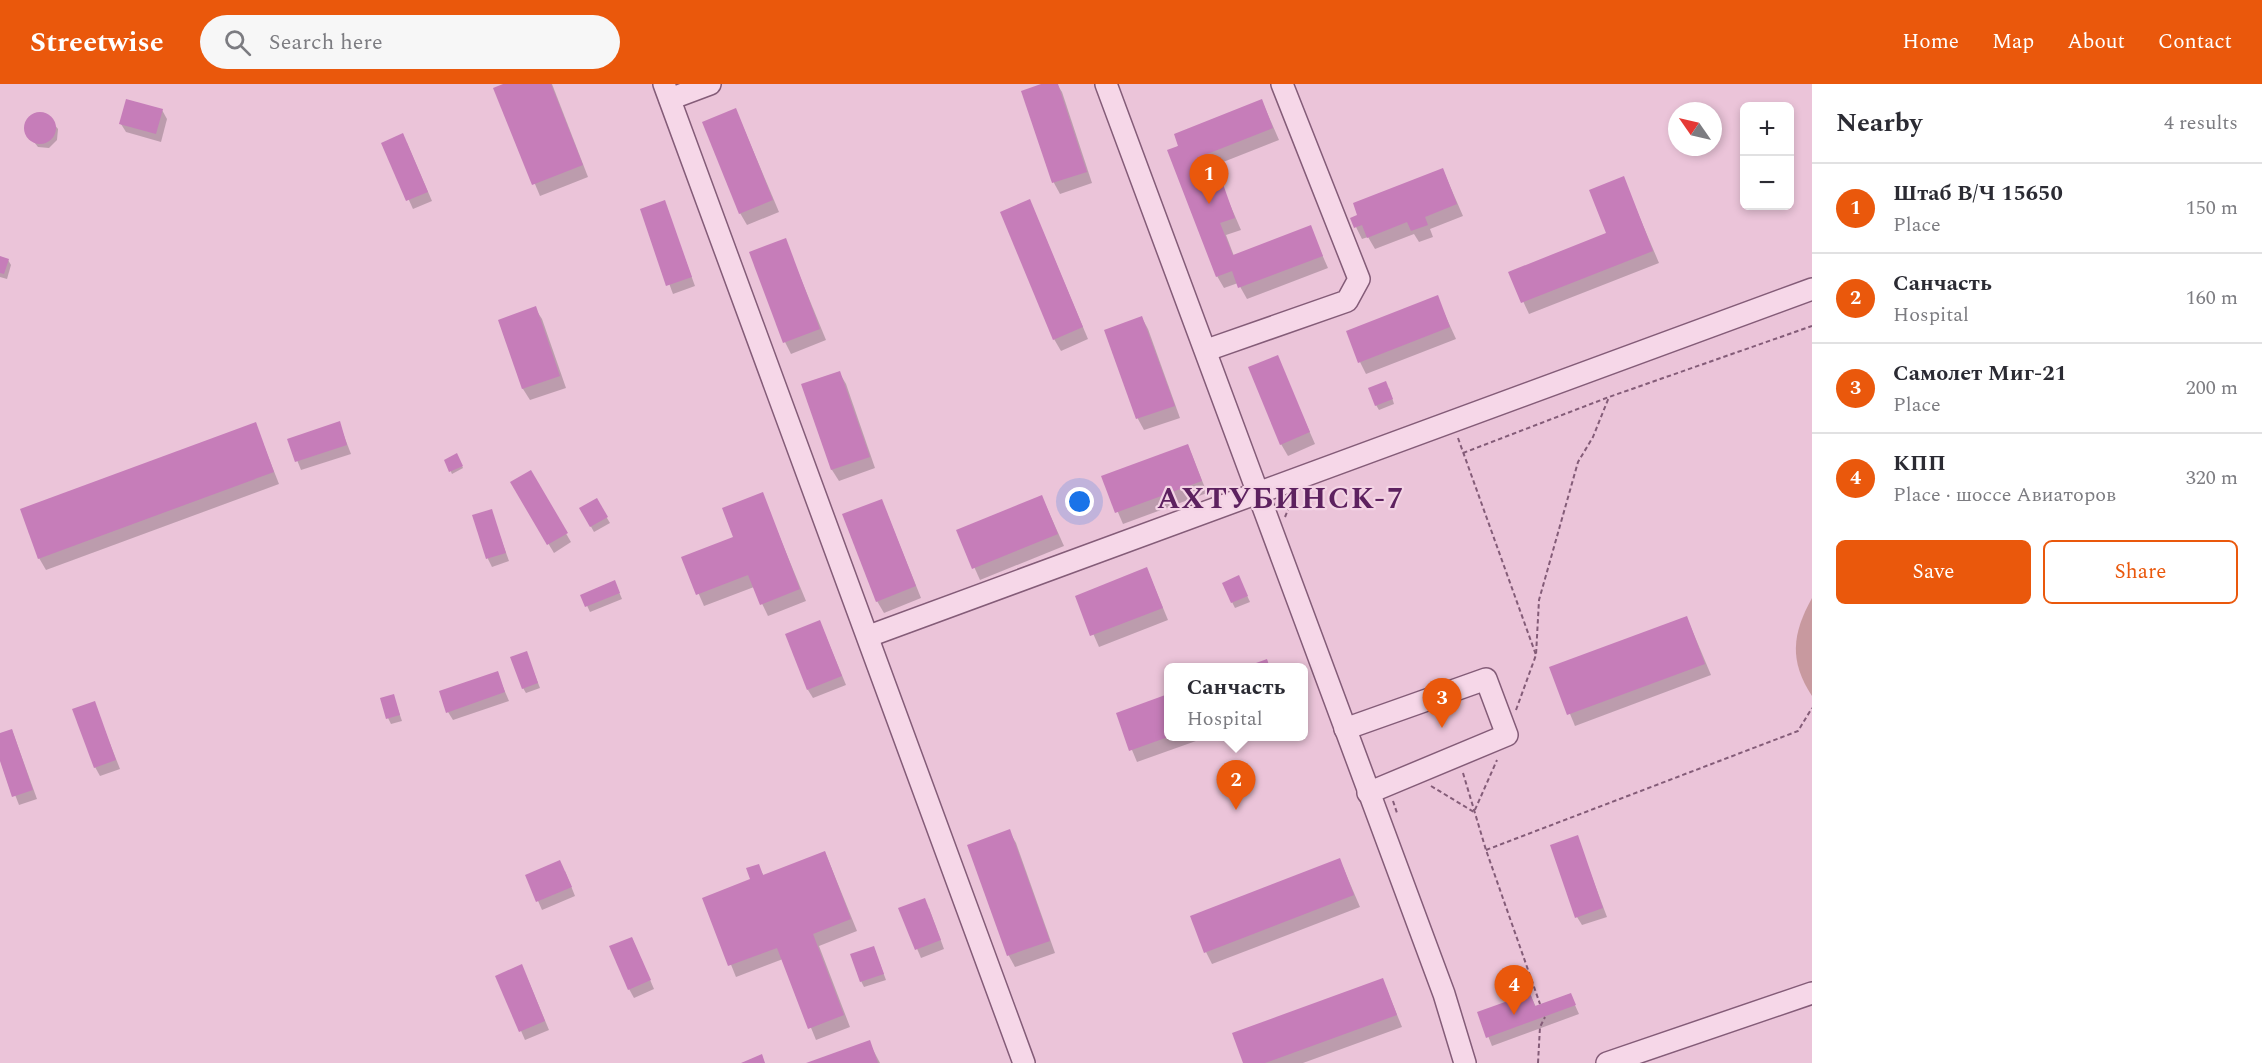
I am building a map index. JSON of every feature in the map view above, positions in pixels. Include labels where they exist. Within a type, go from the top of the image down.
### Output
[{"type":"street","points":[[710,84],[667,91],[1024,1063]]},
{"type":"street","points":[[1106,84],[1259,490],[1368,793],[1444,994],[1466,1063]]},
{"type":"street","points":[[1207,350],[1347,301],[1359,279],[1282,84]]},
{"type":"street","points":[[868,636],[1259,490],[1812,289]]},
{"type":"street","points":[[1345,729],[1486,679],[1507,735],[1368,793]]},
{"type":"street","points":[[1607,1063],[1812,993]]},
{"type":"path","points":[[1463,453],[1609,397],[1812,326]]},
{"type":"path","points":[[1507,735],[1536,656],[1539,600],[1578,462],[1593,437],[1609,397]]},
{"type":"path","points":[[1454,430],[1536,656]]},
{"type":"path","points":[[1486,850],[1798,731],[1812,708]]},
{"type":"path","points":[[1458,757],[1486,850],[1540,1004]]},
{"type":"path","points":[[1474,812],[1497,759]]},
{"type":"path","points":[[1408,777],[1440,789],[1474,812]]},
{"type":"path","points":[[1538,1063],[1540,1027],[1545,1017]]},
{"type":"shaded area","points":[[1812,598],[1812,696],[1799,671],[1796,647],[1800,624]]},
{"type":"building","points":[[503,84],[551,84],[583,165],[532,185],[493,88]]},
{"type":"building","points":[[1041,84],[1058,84],[1087,172],[1052,183],[1021,91]]},
{"type":"building","points":[[126,99],[163,109],[156,134],[119,124]]},
{"type":"building","points":[[1262,99],[1273,128],[1197,158],[1210,190],[1223,184],[1235,218],[1220,223],[1233,255],[1311,225],[1323,256],[1238,288],[1232,271],[1216,277],[1167,150],[1178,146],[1174,134]]},
{"type":"building","points":[[736,108],[773,200],[739,214],[702,122]]},
{"type":"building","points":[[40,112],[51,117],[56,128],[51,139],[40,144],[29,139],[24,128],[29,117]]},
{"type":"building","points":[[403,133],[428,192],[406,201],[381,143]]},
{"type":"building","points":[[1443,168],[1457,204],[1425,217],[1428,225],[1411,231],[1407,222],[1367,238],[1362,225],[1354,228],[1350,218],[1357,215],[1353,203]]},
{"type":"building","points":[[1624,176],[1653,251],[1521,303],[1508,272],[1606,233],[1589,190]]},
{"type":"building","points":[[1030,199],[1083,327],[1053,340],[1000,212]]},
{"type":"building","points":[[665,200],[692,277],[666,286],[640,209]]},
{"type":"building","points":[[786,238],[820,329],[783,343],[749,252]]},
{"type":"building","points":[[0,256],[9,259],[4,274],[0,273]]},
{"type":"building","points":[[1438,295],[1450,327],[1358,363],[1346,331]]},
{"type":"building","points":[[536,306],[560,376],[522,389],[498,320]]},
{"type":"building","points":[[1142,316],[1175,406],[1136,419],[1104,330]]},
{"type":"building","points":[[1278,355],[1310,432],[1280,445],[1248,367]]},
{"type":"building","points":[[840,371],[870,457],[831,470],[801,384]]},
{"type":"building","points":[[1386,381],[1393,399],[1375,406],[1368,388]]},
{"type":"building","points":[[340,421],[347,445],[295,462],[287,439]]},
{"type":"building","points":[[256,422],[274,472],[38,559],[20,509]]},
{"type":"building","points":[[1188,444],[1202,481],[1115,513],[1101,476]]},
{"type":"building","points":[[457,453],[463,466],[449,472],[444,460]]},
{"type":"building","points":[[531,470],[568,533],[547,545],[510,482]]},
{"type":"building","points":[[763,492],[800,589],[760,605],[748,575],[696,595],[681,557],[733,537],[722,508]]},
{"type":"building","points":[[1042,495],[1058,534],[972,569],[956,530]]},
{"type":"building","points":[[597,498],[608,517],[590,527],[579,508]]},
{"type":"building","points":[[882,499],[916,586],[876,602],[842,514]]},
{"type":"building","points":[[492,509],[506,553],[486,559],[472,515]]},
{"type":"building","points":[[1147,567],[1163,608],[1090,636],[1075,596]]},
{"type":"building","points":[[1239,575],[1248,596],[1231,603],[1222,583]]},
{"type":"building","points":[[615,580],[620,593],[585,607],[580,595]]},
{"type":"building","points":[[1687,616],[1705,664],[1567,715],[1549,667]]},
{"type":"building","points":[[820,620],[842,676],[807,690],[785,634]]},
{"type":"building","points":[[527,651],[538,683],[522,689],[510,657]]},
{"type":"building","points":[[1267,659],[1268,663],[1256,663]]},
{"type":"building","points":[[498,671],[505,692],[446,713],[439,691]]},
{"type":"building","points":[[394,694],[400,715],[386,719],[380,698]]},
{"type":"building","points":[[1164,695],[1164,738],[1129,751],[1116,713]]},
{"type":"building","points":[[95,701],[116,760],[94,768],[72,709]]},
{"type":"building","points":[[12,729],[33,790],[12,797],[0,761],[0,733]]},
{"type":"building","points":[[1010,829],[1050,941],[1007,956],[967,845]]},
{"type":"building","points":[[1578,835],[1603,908],[1575,918],[1550,845]]},
{"type":"building","points":[[825,851],[851,919],[813,934],[844,1015],[808,1029],[777,948],[728,966],[702,898],[750,879],[746,868],[759,864],[763,875]]},
{"type":"building","points":[[1340,858],[1354,895],[1204,953],[1190,916]]},
{"type":"building","points":[[560,860],[572,887],[536,902],[525,875]]},
{"type":"building","points":[[925,898],[941,940],[915,950],[898,908]]},
{"type":"building","points":[[632,937],[651,980],[628,990],[609,946]]},
{"type":"building","points":[[874,946],[884,974],[860,982],[850,954]]},
{"type":"building","points":[[522,964],[545,1021],[519,1032],[495,976]]},
{"type":"building","points":[[1383,978],[1397,1015],[1265,1063],[1243,1063],[1232,1033]]},
{"type":"building","points":[[1530,993],[1535,1006],[1571,993],[1576,1005],[1486,1038],[1477,1012]]},
{"type":"building","points":[[870,1040],[878,1063],[806,1063]]},
{"type":"building","points":[[762,1054],[765,1063],[741,1063]]},
{"type":"place","name":"Штаб В/Ч 15650","points":[[1209,204]]},
{"type":"place","name":"Самолет Миг-21","points":[[1442,728]]},
{"type":"place","name":"Санчасть","points":[[1236,810]]},
{"type":"place","name":"КПП","points":[[1514,1015]]},
{"type":"district","name":"АХТУБИНСК-7","points":[[1281,499]]}]
